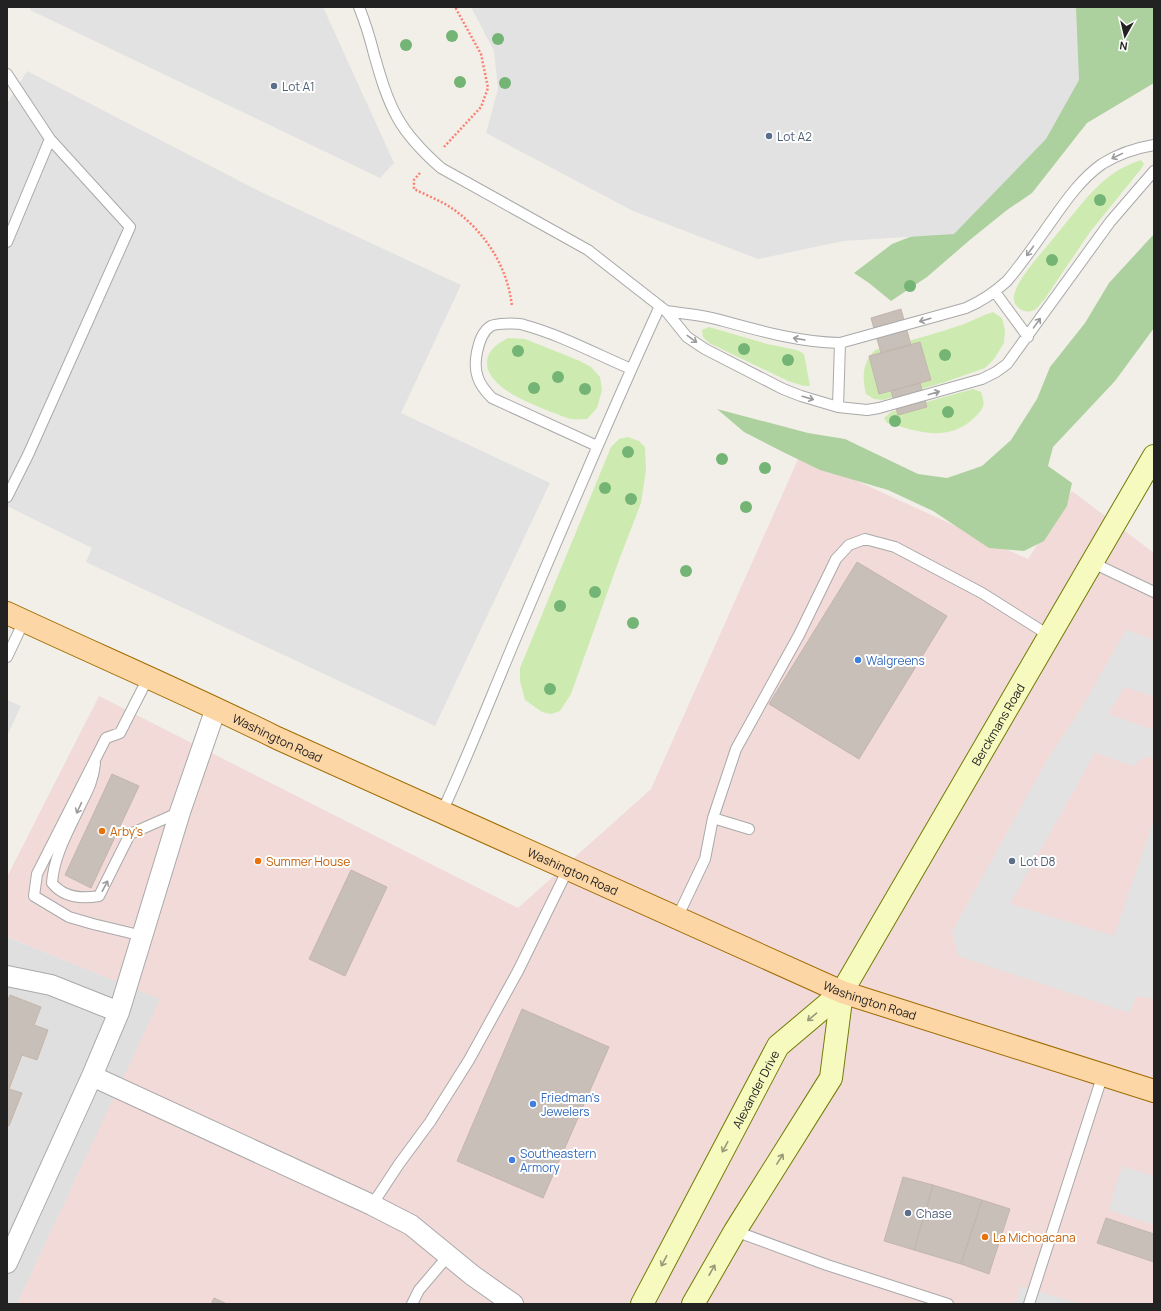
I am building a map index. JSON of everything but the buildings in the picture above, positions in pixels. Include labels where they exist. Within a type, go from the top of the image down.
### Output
[{"type":"main road","name":"Berckmans Road","points":[[842,992],[1154,456]]},
{"type":"main road","name":"Washington Road","points":[[16,617],[216,708],[277,738],[842,992],[1154,1090]]},
{"type":"main road","points":[[693,1304],[734,1231],[831,1078],[842,992]]},
{"type":"main road","name":"Alexander Drive","points":[[642,1304],[778,1046],[842,992]]},
{"type":"street","points":[[7,1263],[92,1076],[119,1012],[180,812],[216,708]]},
{"type":"street","points":[[7,976],[51,985],[119,1012]]},
{"type":"street","points":[[92,1076],[372,1205],[411,1226],[472,1275],[513,1304]]},
{"type":"lane","points":[[359,7],[369,34],[385,92],[397,117],[405,130],[422,151],[441,168],[588,250],[663,308],[688,337],[705,348],[783,389],[838,407],[867,410],[879,408],[982,379],[996,372],[1006,364],[1028,337],[1110,222],[1154,171]]},
{"type":"lane","points":[[7,74],[50,139],[130,227],[28,455],[10,485],[7,497]]},
{"type":"lane","points":[[7,242],[50,139]]},
{"type":"lane","points":[[663,308],[708,317],[769,334],[821,343],[840,344],[966,308],[979,302],[1007,281],[1069,196],[1101,165],[1119,155],[1142,147],[1154,145]]},
{"type":"lane","points":[[994,292],[1028,337]]},
{"type":"lane","points":[[442,812],[460,773],[597,446],[631,369],[663,308]]},
{"type":"lane","points":[[597,446],[492,398],[483,388],[477,376],[475,361],[482,335],[491,326],[514,323],[523,324],[560,338],[631,369]]},
{"type":"lane","points":[[838,407],[840,344]]},
{"type":"lane","points":[[677,918],[705,859],[713,818],[736,749],[799,635],[836,559],[849,545],[865,539],[895,547],[982,593],[1050,636]]},
{"type":"lane","points":[[1093,563],[1154,592]]},
{"type":"lane","points":[[7,657],[16,617]]},
{"type":"lane","points":[[143,936],[70,917],[34,896],[37,874],[106,738],[120,733],[148,678]]},
{"type":"lane","points":[[96,758],[93,778],[58,852],[53,870],[52,883],[57,889],[72,896],[84,898],[99,896],[130,834],[180,812]]},
{"type":"lane","points":[[713,818],[749,829]]},
{"type":"lane","points":[[372,1205],[399,1164],[430,1122],[469,1060],[518,972],[568,869]]},
{"type":"lane","points":[[1029,1304],[1103,1074]]},
{"type":"lane","points":[[734,1231],[827,1265],[948,1304]]},
{"type":"lane","points":[[412,1304],[419,1290],[448,1256]]},
{"type":"shaded area","name":"Lot A1","points":[[31,7],[323,7],[394,163],[380,178],[30,10]]},
{"type":"shaded area","name":"Lot A2","points":[[471,7],[1076,7],[1079,80],[1046,139],[954,234],[843,241],[758,259],[633,211],[486,133],[498,89],[494,51]]},
{"type":"shaded area","points":[[27,71],[261,192],[461,285],[401,413],[550,483],[435,726],[86,562],[92,548],[7,506],[7,104]]},
{"type":"shaded area","points":[[800,455],[1028,559],[1072,491],[1154,553],[1154,1304],[17,1304],[160,999],[7,937],[7,877],[99,696],[518,908],[651,789]]},
{"type":"shaded area","name":"Lot D8","points":[[1126,630],[1154,640],[1154,697],[1125,687],[1108,714],[1154,730],[1154,759],[1146,756],[1133,766],[1095,753],[1010,904],[1114,936],[1154,819],[1154,999],[1137,996],[1129,1013],[958,956],[952,932],[1047,760],[1078,714]]},
{"type":"shaded area","points":[[7,700],[21,706],[7,736]]},
{"type":"shaded area","points":[[7,937],[161,999],[17,1304],[7,1304]]},
{"type":"shaded area","points":[[1122,1166],[1154,1176],[1154,1225],[1109,1210]]},
{"type":"shaded area","points":[[1021,1286],[1081,1304],[1015,1304]]},
{"type":"green space","points":[[1017,7],[1154,7],[1154,83],[1087,123],[1032,193],[1007,210],[927,277],[891,301],[854,273],[892,244],[943,224]]},
{"type":"green space","points":[[1141,160],[1144,164],[1141,169],[1090,232],[1044,300],[1036,309],[1032,311],[1024,311],[1017,307],[1014,295],[1020,281],[1030,266],[1080,206],[1095,189],[1111,175],[1126,166]]},
{"type":"green space","points":[[1154,234],[1154,328],[1115,381],[1053,447],[1048,466],[1072,483],[1067,506],[1044,541],[1024,551],[989,548],[933,511],[888,490],[820,470],[744,432],[717,409],[808,433],[845,439],[918,474],[947,478],[982,466],[1011,440],[1037,399],[1050,367],[1085,323],[1109,283]]},
{"type":"green space","points":[[993,312],[1002,318],[1005,330],[1004,343],[994,359],[985,368],[945,382],[883,400],[874,399],[866,394],[864,382],[865,365],[875,350],[953,328]]},
{"type":"green space","points":[[709,327],[767,344],[797,350],[804,354],[810,386],[804,386],[788,381],[709,343],[703,337],[702,330]]},
{"type":"green space","points":[[508,338],[525,339],[580,361],[591,367],[600,377],[602,390],[597,408],[587,419],[566,418],[522,400],[502,387],[494,380],[489,371],[487,362],[491,351]]},
{"type":"green space","points":[[973,389],[981,392],[983,406],[981,411],[965,425],[954,430],[944,433],[922,432],[887,423],[884,418],[891,412]]},
{"type":"green space","points":[[628,437],[639,441],[645,447],[646,470],[641,503],[571,694],[560,711],[551,714],[542,712],[525,700],[520,681],[520,668],[611,447],[619,439]]},
{"type":"place","name":"Lot A1","points":[[274,86]]},
{"type":"place","name":"Lot A2","points":[[769,136]]},
{"type":"place","name":"Walgreens","points":[[858,660]]},
{"type":"place","name":"Arby's","points":[[102,831]]},
{"type":"place","name":"Summer House","points":[[258,861]]},
{"type":"place","name":"Lot D8","points":[[1012,861]]},
{"type":"place","name":"Friedman's Jewelers","points":[[533,1104]]},
{"type":"place","name":"Southeastern Armory","points":[[512,1160]]},
{"type":"place","name":"Chase","points":[[908,1213]]},
{"type":"place","name":"La Michoacana","points":[[985,1237]]}]
